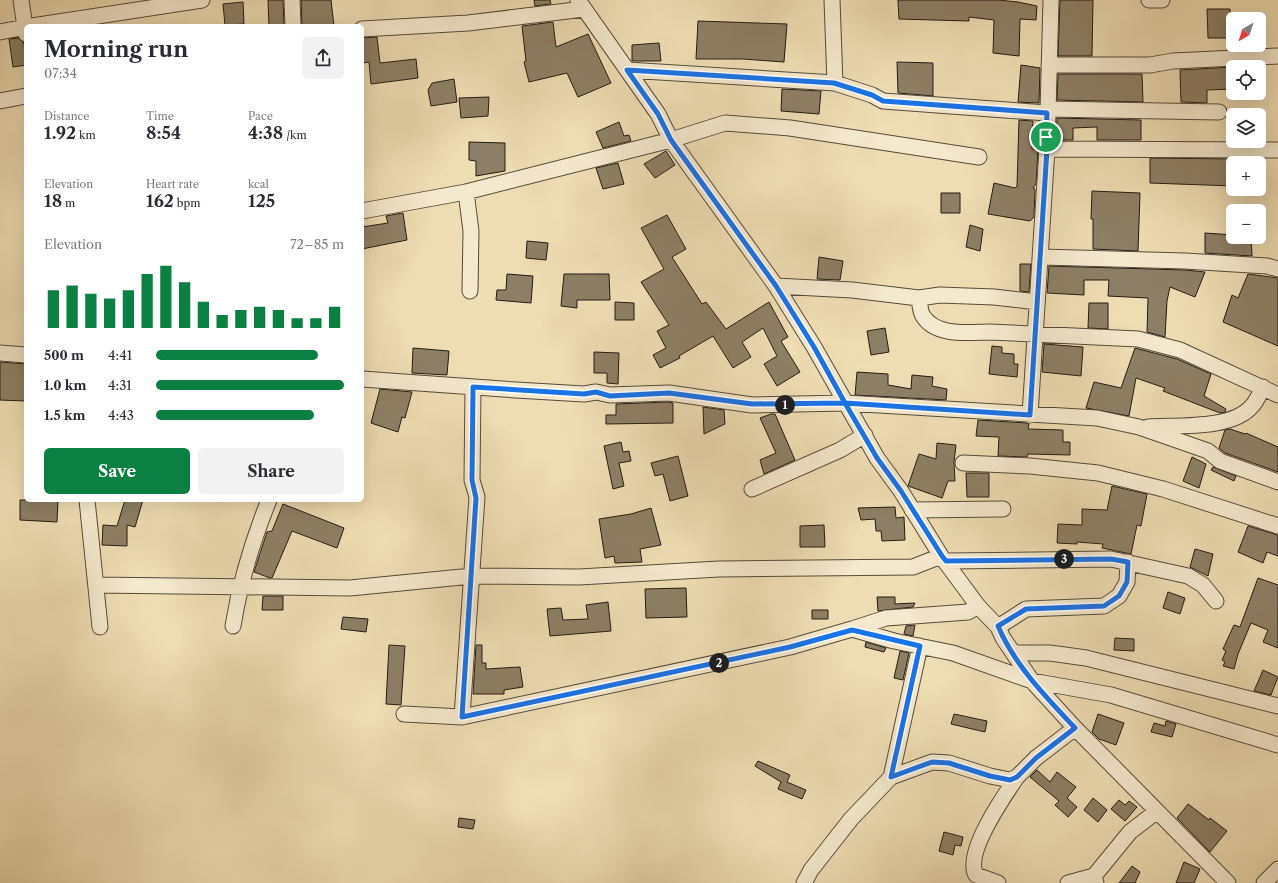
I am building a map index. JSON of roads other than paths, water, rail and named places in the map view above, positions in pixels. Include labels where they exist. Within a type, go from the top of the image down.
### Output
[{"type":"street","points":[[21,0],[26,24]]},
{"type":"street","points":[[52,24],[202,0]]},
{"type":"street","points":[[292,0],[293,24]]},
{"type":"street","points":[[832,0],[834,83]]},
{"type":"street","points":[[1030,415],[1047,149],[1051,0]]},
{"type":"street","points":[[1149,0],[1162,0]]},
{"type":"street","points":[[364,30],[468,23],[581,4],[658,114],[671,140],[776,286],[814,347],[877,458],[978,606],[998,626],[1013,653],[1032,681],[1075,728],[1228,883]]},
{"type":"street","points":[[0,32],[24,28]]},
{"type":"street","points":[[1049,65],[1150,65],[1173,61],[1278,56]]},
{"type":"street","points":[[627,70],[834,83],[872,95],[883,101],[1047,111],[1219,112]]},
{"type":"street","points":[[0,101],[24,96]]},
{"type":"street","points":[[364,211],[466,192],[671,140],[725,123],[790,128],[979,157]]},
{"type":"street","points":[[1047,149],[1278,150]]},
{"type":"street","points":[[466,192],[471,231],[470,291]]},
{"type":"street","points":[[1041,257],[1185,261],[1267,266],[1278,269]]},
{"type":"street","points":[[776,286],[852,290],[919,298],[940,295],[994,297],[1037,302]]},
{"type":"street","points":[[919,298],[922,315],[934,326],[945,331],[1034,336],[1138,339],[1180,350],[1278,394]]},
{"type":"street","points":[[0,354],[24,355]]},
{"type":"street","points":[[364,379],[584,394],[596,392],[610,396],[669,393],[752,404],[845,403],[1097,418],[1139,427],[1208,451],[1220,462],[1278,482]]},
{"type":"street","points":[[462,717],[476,498],[472,480],[473,387]]},
{"type":"street","points":[[1139,427],[1202,426],[1241,416],[1253,406],[1263,387]]},
{"type":"street","points":[[752,489],[840,450],[865,435]]},
{"type":"street","points":[[963,463],[1030,466],[1098,473],[1163,490],[1278,526]]},
{"type":"street","points":[[87,502],[100,627]]},
{"type":"street","points":[[233,626],[239,588],[257,530],[268,502]]},
{"type":"street","points":[[912,510],[1002,509]]},
{"type":"street","points":[[96,586],[350,588],[472,576],[579,577],[719,569],[913,567],[944,558],[1111,559],[1188,576],[1203,585],[1216,601]]},
{"type":"street","points":[[998,626],[1026,609],[1104,606],[1119,596],[1127,582],[1128,562]]},
{"type":"street","points":[[404,714],[462,717],[790,647],[852,630],[886,618],[968,612],[978,606]]},
{"type":"street","points":[[852,630],[953,653],[1032,681],[1111,696],[1278,745]]},
{"type":"street","points":[[891,777],[920,646]]},
{"type":"street","points":[[1013,653],[1050,653],[1086,658],[1277,704]]},
{"type":"street","points":[[998,883],[976,875],[972,865],[991,815],[1017,777],[1036,758],[1075,728]]},
{"type":"street","points":[[804,883],[810,870],[851,819],[891,777],[932,762],[949,763],[1002,779],[1010,780],[1017,777]]},
{"type":"street","points":[[1068,883],[1095,880],[1130,832],[1157,811]]},
{"type":"street","points":[[1264,883],[1278,869]]}]
